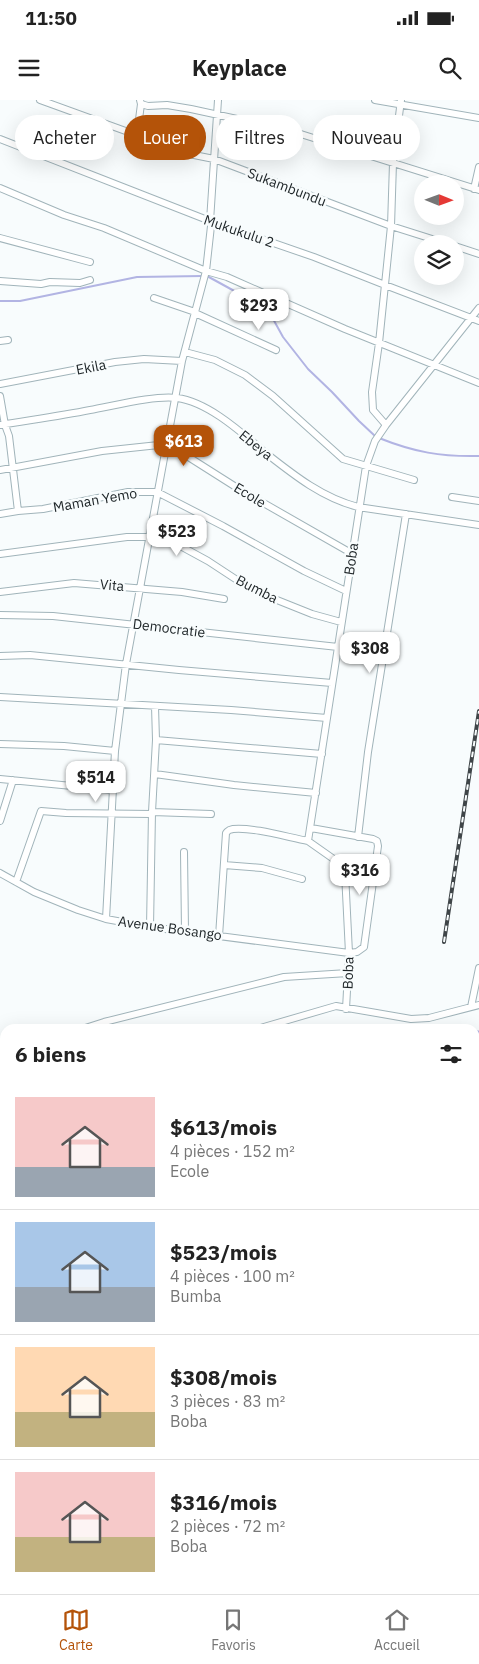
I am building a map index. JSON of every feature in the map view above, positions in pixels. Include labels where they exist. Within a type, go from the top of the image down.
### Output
[{"type":"street","name":"Sukambundu","points":[[40,100],[124,130]]},
{"type":"street","points":[[217,115],[218,100]]},
{"type":"street","points":[[375,100],[400,102],[479,118]]},
{"type":"street","points":[[139,115],[140,102],[148,106],[167,105],[216,116]]},
{"type":"street","points":[[386,425],[374,410],[373,380],[379,343],[391,226],[393,163],[400,102]]},
{"type":"street","points":[[106,919],[115,751],[120,704],[182,361],[186,352],[206,271],[211,226],[216,130]]},
{"type":"street","points":[[303,135],[477,190],[479,167]]},
{"type":"street","name":"Mukukulu 2","points":[[0,139],[210,221],[314,257],[476,320]]},
{"type":"street","name":"Sukambundu","points":[[206,157],[420,235]]},
{"type":"street","points":[[0,188],[64,215],[104,228],[206,271],[254,287],[345,329],[479,383]]},
{"type":"street","points":[[0,238],[90,262]]},
{"type":"street","points":[[464,249],[479,254]]},
{"type":"street","points":[[0,281],[41,284],[50,282],[80,283],[90,280]]},
{"type":"street","points":[[154,298],[195,313],[276,350]]},
{"type":"street","name":"Boba","points":[[346,1009],[349,953],[345,873],[335,860],[308,841],[358,507],[366,466],[375,442],[386,425],[434,365],[476,320],[479,308]]},
{"type":"street","points":[[0,341],[8,340]]},
{"type":"street","points":[[186,352],[216,360],[245,375],[273,396],[343,459],[414,480]]},
{"type":"street","name":"Ekila","points":[[0,384],[122,361],[144,359],[182,361]]},
{"type":"street","points":[[0,396],[2,425],[9,436],[18,511]]},
{"type":"street","name":"Ebeya","points":[[2,425],[151,399],[175,397],[194,403],[233,426],[318,492],[358,507],[479,525]]},
{"type":"street","points":[[0,470],[102,451],[168,444]]},
{"type":"street","name":"Ecole","points":[[168,444],[239,489],[351,553]]},
{"type":"street","name":"Maman Yemo","points":[[0,514],[43,509],[128,492],[157,492],[304,571],[346,591]]},
{"type":"street","points":[[452,497],[479,501]]},
{"type":"street","points":[[358,837],[368,752],[406,514]]},
{"type":"street","name":"Bumba","points":[[0,554],[118,538],[150,537],[165,539],[272,598],[312,614],[341,622]]},
{"type":"street","name":"Vita","points":[[0,592],[74,583],[182,592],[224,599]]},
{"type":"street","name":"Democratie","points":[[0,615],[45,615],[338,647]]},
{"type":"street","points":[[0,656],[30,655],[332,683]]},
{"type":"street","points":[[0,697],[231,710],[327,718]]},
{"type":"street","points":[[150,927],[152,813],[156,740],[155,706]]},
{"type":"street","points":[[156,740],[322,754]]},
{"type":"street","points":[[0,744],[64,746],[115,751]]},
{"type":"street","points":[[155,774],[234,785],[316,793]]},
{"type":"street","points":[[0,779],[113,790]]},
{"type":"street","points":[[0,821],[14,780]]},
{"type":"street","points":[[16,882],[41,811],[111,814],[211,814]]},
{"type":"street","points":[[311,828],[377,841],[378,846],[364,947],[357,952],[349,953]]},
{"type":"street","points":[[219,936],[226,834],[232,829],[254,830],[308,841]]},
{"type":"street","points":[[184,852],[185,931]]},
{"type":"street","points":[[224,865],[262,868],[302,879]]},
{"type":"street","name":"Avenue Bosango","points":[[0,874],[34,892],[106,919],[150,927],[349,953]]},
{"type":"street","points":[[471,1007],[479,968]]},
{"type":"street","points":[[98,1024],[284,977],[348,973]]},
{"type":"street","points":[[274,1024],[336,1006],[411,1019],[429,1018],[479,1005]]},
{"type":"waterway","points":[[0,301],[20,301],[137,277],[202,276]]},
{"type":"waterway","points":[[207,276],[238,293],[247,302],[267,308],[283,337],[308,369],[375,436]]},
{"type":"waterway","points":[[379,438],[428,453],[452,456],[479,456]]},
{"type":"railway","points":[[444,942],[479,711]]}]
